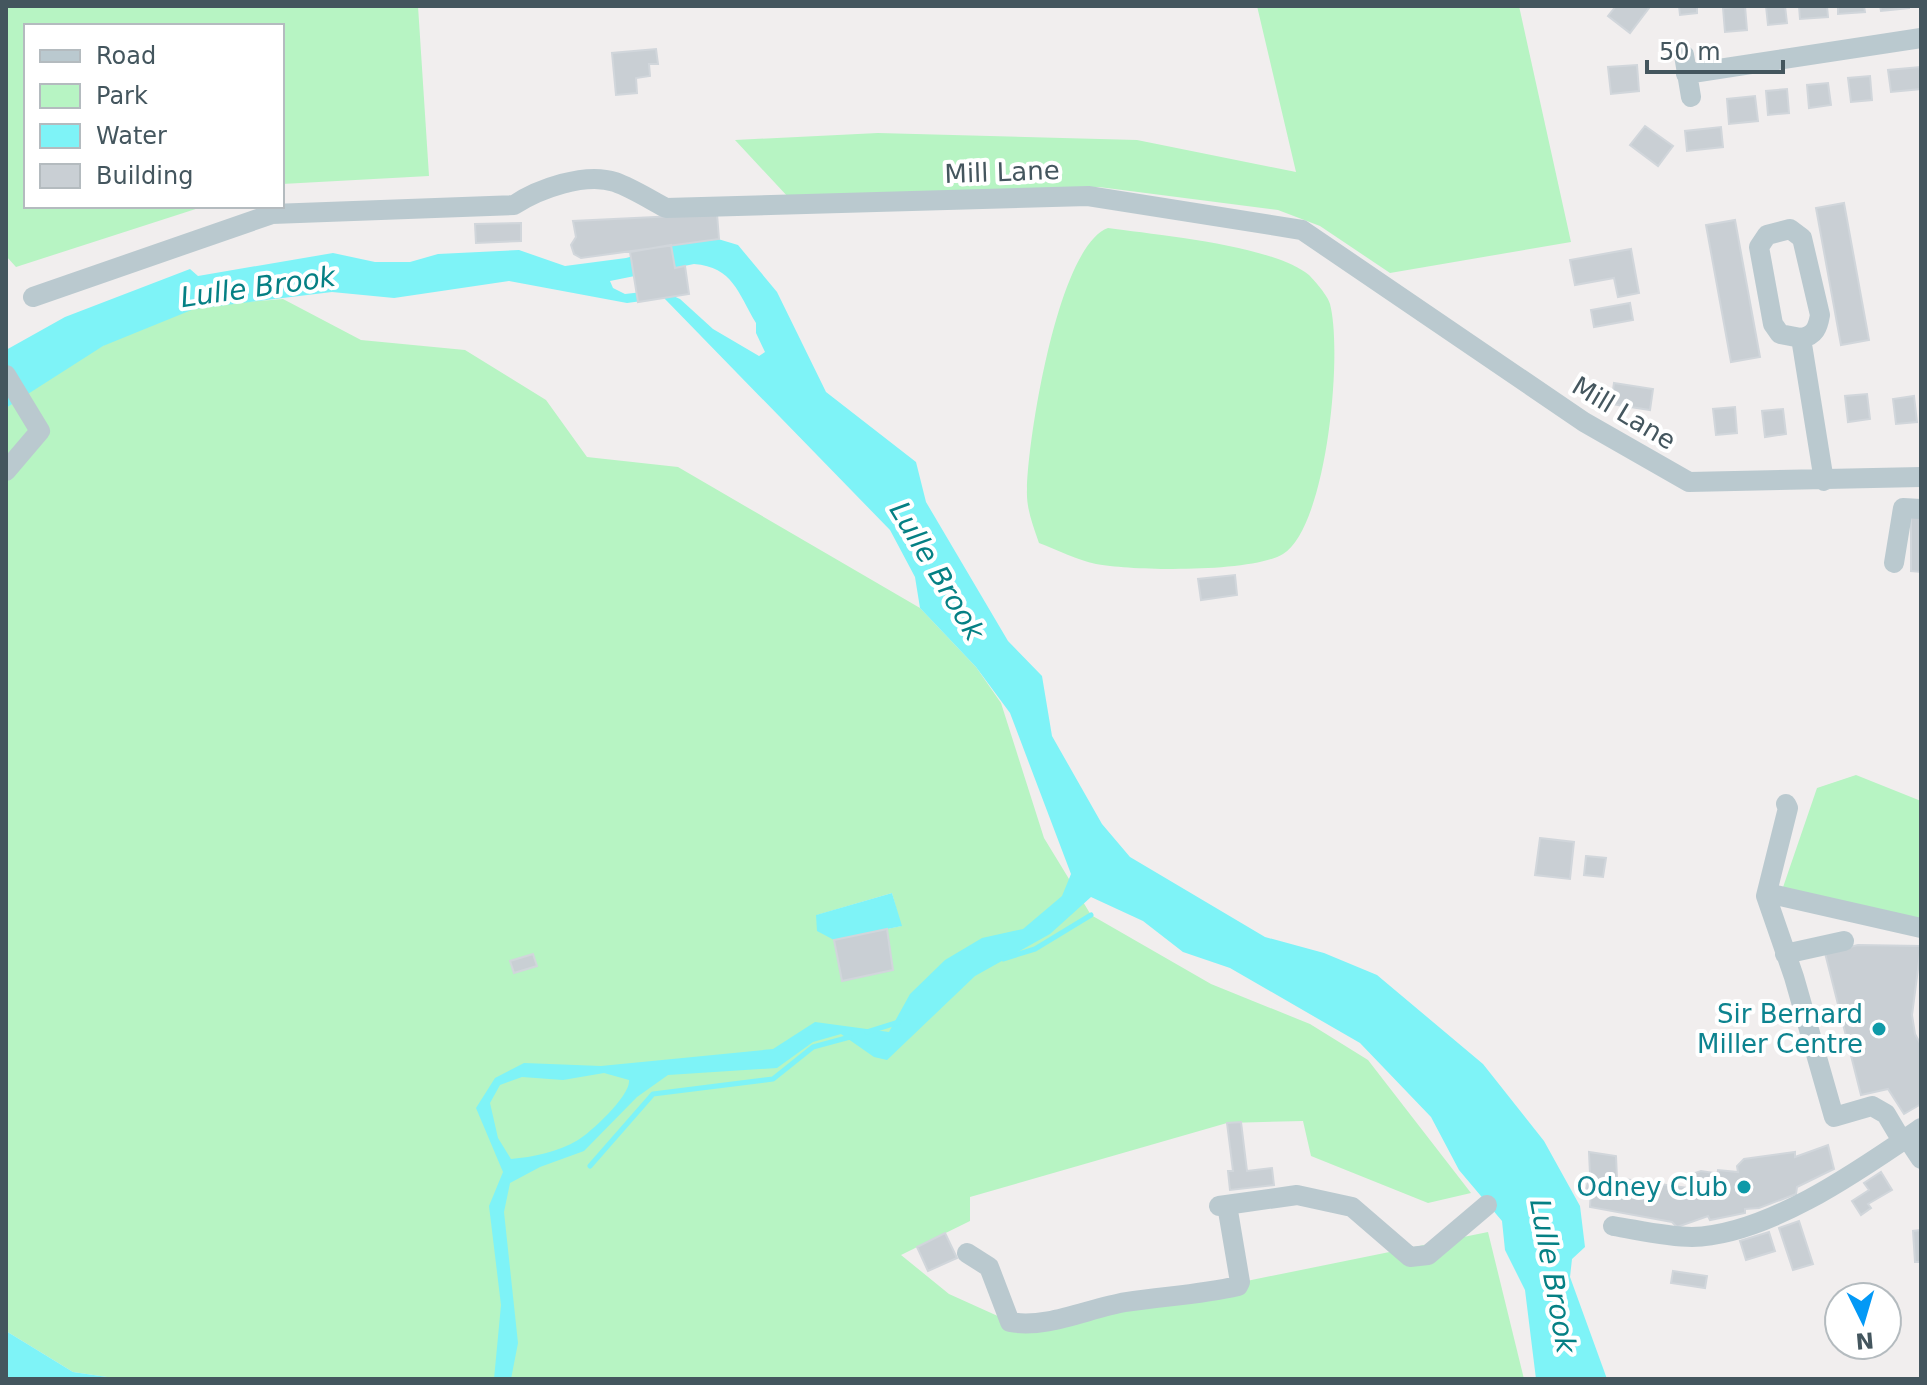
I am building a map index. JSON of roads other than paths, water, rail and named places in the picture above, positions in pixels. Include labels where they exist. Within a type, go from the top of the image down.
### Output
[{"type":"street","points":[[1691,97],[1685,65],[1921,38]]},
{"type":"street","name":"Mill Lane","points":[[33,297],[272,214],[514,205],[530,194],[562,183],[612,181],[666,208],[1088,196],[1302,230],[1584,422],[1689,482],[1921,477]]},
{"type":"street","points":[[1790,229],[1802,238],[1820,315],[1818,327],[1809,337],[1801,338],[1780,334],[1773,324],[1759,247],[1767,235],[1790,229]]},
{"type":"street","points":[[1801,338],[1824,481]]},
{"type":"street","points":[[6,375],[40,431],[6,471]]},
{"type":"street","points":[[1894,563],[1903,508],[1921,509]]},
{"type":"street","points":[[1786,804],[1788,808],[1767,893],[1834,1117],[1872,1106],[1910,1135],[1921,1159]]},
{"type":"street","points":[[1767,893],[1921,928]]},
{"type":"street","points":[[1785,954],[1844,941]]},
{"type":"street","points":[[1613,1226],[1692,1237],[1747,1225],[1805,1203],[1910,1135]]},
{"type":"street","points":[[967,1253],[989,1267],[1010,1322],[1028,1326],[1128,1302],[1191,1297],[1238,1286],[1240,1282],[1223,1206],[1297,1195],[1352,1207],[1410,1257],[1428,1255],[1487,1205]]},
{"type":"water","name":"Lulle Brook","points":[[708,236],[738,245],[777,292],[826,392],[916,462],[926,502],[1008,641],[1042,676],[1052,736],[1102,824],[1130,857],[1265,937],[1324,953],[1377,975],[1483,1064],[1544,1141],[1580,1206],[1585,1247],[1572,1259],[1570,1277],[1607,1379],[1536,1379],[1525,1290],[1505,1250],[1502,1221],[1459,1170],[1431,1117],[1360,1043],[1230,968],[1183,952],[1143,921],[1091,897],[1050,934],[975,976],[887,1060],[874,1057],[841,1034],[813,1042],[777,1068],[668,1075],[637,1097],[584,1151],[540,1167],[510,1183],[504,1212],[518,1343],[511,1379],[494,1379],[501,1305],[489,1206],[503,1172],[476,1108],[495,1078],[524,1063],[601,1066],[773,1049],[815,1022],[889,1032],[910,994],[945,960],[982,938],[1023,929],[1062,896],[1071,874],[1010,713],[976,667],[920,608],[915,577],[890,530],[664,298],[627,303],[509,281],[394,298],[332,292],[194,309],[103,346],[6,408],[6,350],[65,317],[190,269],[198,276],[333,253],[375,262],[410,262],[438,254],[519,250],[565,266],[626,258]],"holes":[[[694,264],[718,270],[733,283],[756,323],[756,333],[765,352],[759,356],[713,329],[680,299],[660,290],[625,294],[613,288],[610,281]],[[604,1073],[629,1080],[624,1095],[600,1121],[578,1140],[562,1148],[511,1159],[498,1138],[490,1103],[500,1085],[522,1077],[563,1080]]]},
{"type":"water","points":[[892,893],[902,926],[834,940],[817,931],[816,915]]},
{"type":"water","points":[[6,1331],[73,1372],[121,1379],[6,1379]]},
{"type":"waterway","points":[[1003,959],[1035,949],[1091,915]]},
{"type":"waterway","points":[[867,1032],[899,1022]]},
{"type":"waterway","points":[[590,1166],[653,1094],[773,1079],[813,1047],[850,1037]]},
{"type":"place","name":"Sir Bernard Miller Centre","points":[[1879,1029]]},
{"type":"place","name":"Odney Club","points":[[1744,1187]]}]
